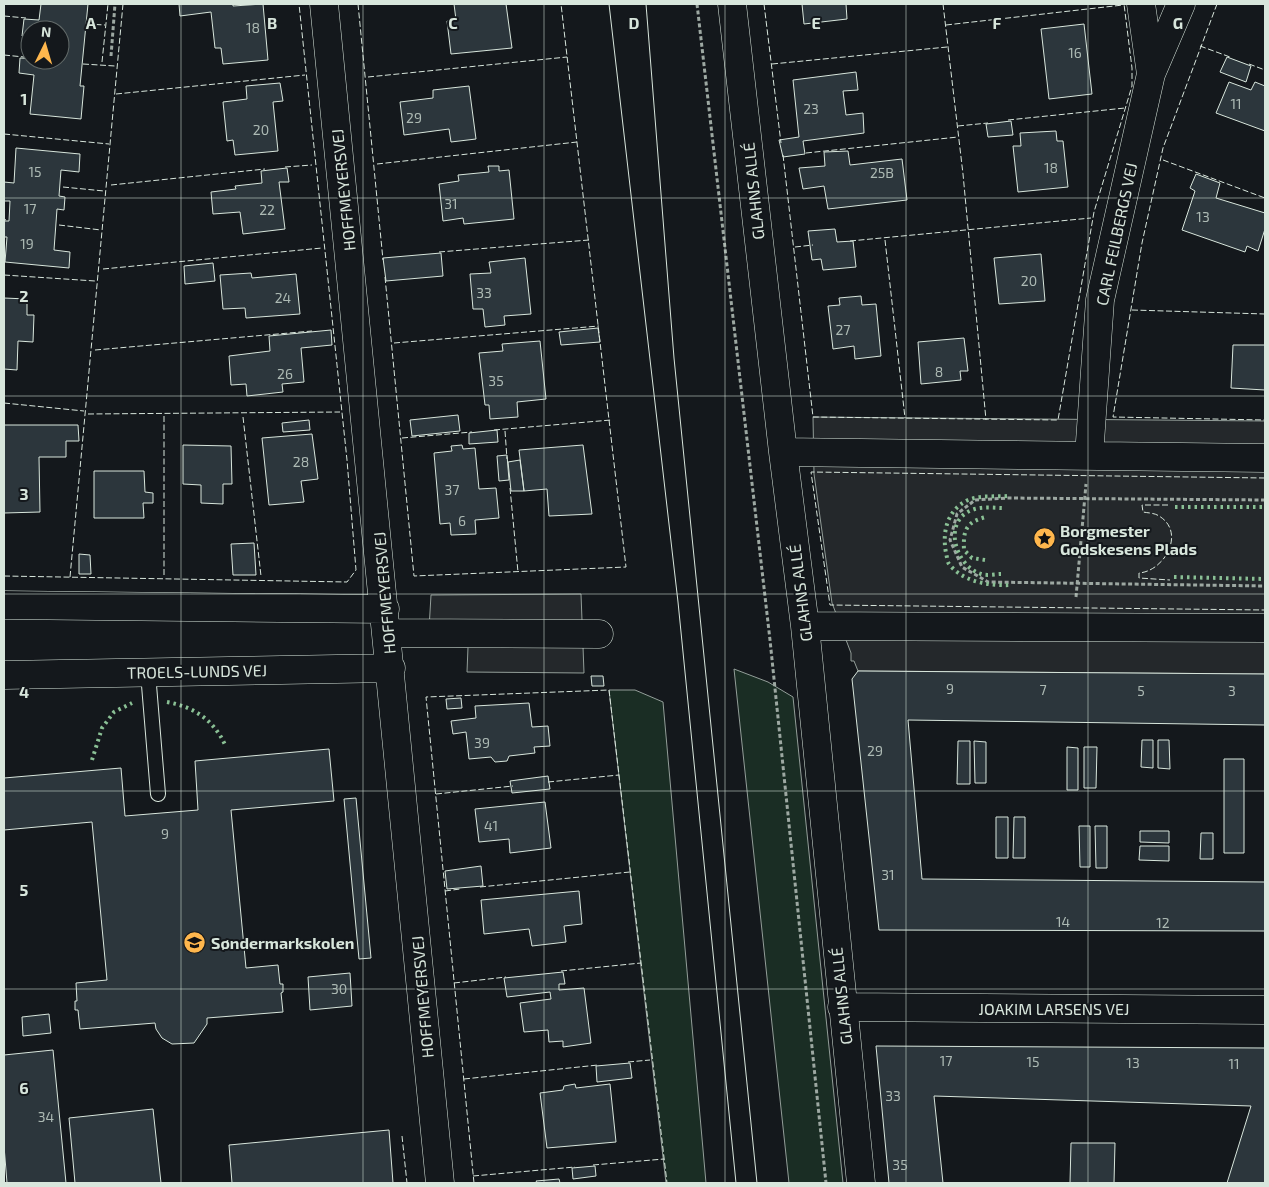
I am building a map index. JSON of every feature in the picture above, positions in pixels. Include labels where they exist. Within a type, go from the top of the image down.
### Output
[{"type":"street","name":"HOFFMEYERSVEJ","points":[[324,4],[391,668],[440,1183]]},
{"type":"street","name":"GLAHNS ALLÉ","points":[[732,4],[783,452],[805,626],[842,1007],[862,1183]]},
{"type":"street","name":"CARL FEILBERGS VEJ","points":[[1141,4],[1151,74]]},
{"type":"street","name":"CARL FEILBERGS VEJ","points":[[1089,456],[1100,300],[1151,74],[1181,4]]},
{"type":"street","points":[[783,452],[1265,458]]},
{"type":"street","points":[[4,605],[386,621],[599,634]]},
{"type":"street","points":[[805,626],[1265,628]]},
{"type":"street","name":"TROELS-LUNDS VEJ","points":[[4,675],[391,668]]},
{"type":"street","name":"JOAKIM LARSENS VEJ","points":[[842,1007],[1265,1010]]},
{"type":"lane","points":[[148,673],[158,794]]},
{"type":"path","points":[[111,56],[115,4]]},
{"type":"path","points":[[697,4],[770,640],[826,1183]]},
{"type":"path","points":[[1073,627],[1089,456]]},
{"type":"path","points":[[1265,500],[1008,498],[975,500],[957,514],[950,540],[962,566],[988,582],[1265,586]]},
{"type":"green space","points":[[734,669],[768,682],[793,697],[843,1183],[789,1183]]},
{"type":"green space","points":[[609,690],[635,690],[663,702],[706,1183],[666,1183]]},
{"type":"shaded area","name":"Borgmester Godskesens Plads","points":[[813,417],[1265,421],[1265,674],[858,671],[854,661],[851,661],[851,653],[832,603],[814,474]]},
{"type":"shaded area","points":[[581,594],[584,673],[467,672],[468,647],[428,646],[431,595]]},
{"type":"building","points":[[41,4],[88,4],[80,86],[84,86],[81,119],[30,114],[34,75],[19,73],[20,58],[20,70],[70,70],[70,20],[39,20]]},
{"type":"building","points":[[179,4],[233,4],[233,6],[263,4],[268,60],[223,64],[221,48],[215,48],[211,12],[180,16]]},
{"type":"building","points":[[454,4],[506,4],[512,48],[451,54],[447,21],[456,20]]},
{"type":"building","points":[[802,4],[846,4],[847,19],[804,24]]},
{"type":"building","points":[[1084,24],[1092,94],[1049,99],[1041,29]]},
{"type":"building","points":[[1227,57],[1251,66],[1246,82],[1220,72]]},
{"type":"building","points":[[856,72],[858,90],[843,91],[846,115],[863,113],[864,133],[803,141],[805,154],[783,157],[779,140],[799,137],[793,80]]},
{"type":"building","points":[[1229,82],[1251,90],[1255,82],[1265,86],[1265,131],[1216,113]]},
{"type":"building","points":[[280,83],[283,101],[273,102],[278,151],[235,155],[233,140],[227,141],[223,102],[247,99],[246,86]]},
{"type":"building","points":[[469,86],[476,139],[451,142],[449,129],[404,135],[400,102],[433,98],[433,90]]},
{"type":"building","points":[[1011,121],[1013,135],[988,137],[986,124]]},
{"type":"building","points":[[1056,131],[1057,141],[1063,141],[1068,187],[1018,192],[1013,146],[1021,146],[1020,133]]},
{"type":"building","points":[[16,148],[80,154],[79,172],[61,170],[59,196],[65,197],[64,210],[57,209],[54,250],[70,252],[69,268],[5,262],[7,237],[4,237],[4,221],[9,221],[10,201],[4,201],[4,182],[14,183]]},
{"type":"building","points":[[848,151],[850,165],[902,159],[907,200],[828,209],[824,186],[803,189],[799,168],[825,166],[824,152]]},
{"type":"building","points":[[488,166],[499,166],[499,171],[509,170],[514,219],[464,224],[463,218],[443,221],[439,184],[459,181],[458,175],[489,172]]},
{"type":"building","points":[[287,168],[289,182],[279,182],[285,229],[243,234],[240,212],[213,214],[211,192],[236,189],[235,186],[262,183],[261,171]]},
{"type":"building","points":[[1196,174],[1220,183],[1216,198],[1265,213],[1265,229],[1258,251],[1247,246],[1245,252],[1182,230],[1195,191],[1190,188]]},
{"type":"building","points":[[835,229],[837,242],[853,241],[856,267],[823,270],[821,259],[812,260],[808,231]]},
{"type":"building","points":[[441,253],[443,276],[386,281],[383,258]]},
{"type":"building","points":[[1041,254],[1045,301],[999,304],[994,258]]},
{"type":"building","points":[[525,258],[531,314],[504,316],[505,325],[485,327],[483,309],[473,309],[470,274],[491,273],[489,262]]},
{"type":"building","points":[[213,263],[215,281],[185,284],[184,266]]},
{"type":"building","points":[[251,273],[252,278],[296,274],[300,314],[246,318],[245,308],[223,309],[220,275]]},
{"type":"building","points":[[861,296],[862,305],[876,304],[881,356],[855,359],[854,346],[833,349],[828,306],[840,305],[839,298]]},
{"type":"building","points":[[4,298],[27,299],[27,315],[34,315],[33,342],[18,341],[17,370],[4,369]]},
{"type":"building","points":[[598,328],[600,342],[561,345],[559,332]]},
{"type":"building","points":[[331,330],[332,345],[301,348],[304,382],[282,384],[283,392],[247,396],[246,384],[231,385],[229,356],[270,351],[269,336]]},
{"type":"building","points":[[964,338],[968,371],[960,371],[961,380],[921,384],[918,342]]},
{"type":"building","points":[[540,341],[546,399],[517,402],[518,417],[490,419],[489,405],[485,405],[479,353],[503,351],[502,344]]},
{"type":"building","points":[[1233,345],[1265,345],[1265,390],[1231,388]]},
{"type":"building","points":[[458,415],[460,431],[412,436],[410,420]]},
{"type":"building","points":[[309,420],[310,430],[283,432],[282,423]]},
{"type":"building","points":[[4,425],[78,425],[79,441],[66,441],[66,457],[39,457],[40,512],[4,513]]},
{"type":"building","points":[[497,430],[498,442],[469,444],[469,433]]},
{"type":"building","points":[[312,434],[318,479],[301,481],[304,502],[269,505],[262,438]]},
{"type":"building","points":[[183,445],[231,446],[232,484],[223,484],[223,504],[201,503],[201,485],[183,484]]},
{"type":"building","points":[[462,445],[463,449],[475,448],[479,489],[496,488],[499,518],[475,520],[476,534],[451,535],[450,523],[440,524],[434,453],[452,451],[451,446]]},
{"type":"building","points":[[583,445],[592,514],[549,516],[547,489],[524,491],[519,450]]},
{"type":"building","points":[[507,455],[509,480],[499,481],[497,456]]},
{"type":"building","points":[[520,460],[524,491],[511,491],[508,462]]},
{"type":"building","points":[[94,471],[144,471],[145,492],[153,493],[153,503],[143,503],[144,518],[94,518]]},
{"type":"building","points":[[254,543],[256,575],[233,575],[231,544]]},
{"type":"building","points":[[79,554],[90,555],[91,574],[79,574]]},
{"type":"building","points":[[858,671],[1265,674],[1265,725],[908,720],[922,879],[1265,882],[1265,931],[879,930],[852,679]]},
{"type":"building","points":[[591,676],[603,676],[604,686],[592,686]]},
{"type":"building","points":[[461,698],[462,708],[447,709],[446,699]]},
{"type":"building","points":[[529,703],[532,727],[548,726],[550,746],[534,747],[535,753],[509,756],[507,761],[495,762],[491,757],[469,759],[466,732],[453,734],[451,721],[476,718],[475,706]]},
{"type":"building","points":[[1142,740],[1153,740],[1153,768],[1141,767]]},
{"type":"building","points":[[1158,740],[1169,740],[1170,769],[1158,768]]},
{"type":"building","points":[[958,741],[970,741],[970,784],[957,784]]},
{"type":"building","points":[[974,741],[986,742],[986,783],[975,783]]},
{"type":"building","points":[[1067,747],[1078,748],[1078,790],[1067,790]]},
{"type":"building","points":[[1084,747],[1097,747],[1096,788],[1084,788]]},
{"type":"building","points":[[329,749],[334,801],[231,810],[246,968],[278,965],[280,984],[283,984],[283,992],[281,993],[283,1012],[207,1018],[207,1024],[194,1043],[172,1044],[162,1038],[156,1029],[155,1023],[80,1029],[78,1010],[75,1010],[75,1001],[77,1001],[76,983],[107,980],[92,822],[4,830],[4,778],[121,768],[125,816],[198,810],[195,761]]},
{"type":"building","points":[[1224,759],[1244,759],[1244,853],[1224,853]]},
{"type":"building","points":[[548,776],[550,789],[512,793],[510,781]]},
{"type":"building","points":[[356,798],[371,958],[359,959],[344,799]]},
{"type":"building","points":[[545,802],[551,848],[510,853],[509,839],[479,842],[475,809]]},
{"type":"building","points":[[996,817],[1008,817],[1008,858],[996,858]]},
{"type":"building","points":[[1014,817],[1025,817],[1025,858],[1013,858]]},
{"type":"building","points":[[1079,826],[1090,826],[1090,867],[1080,867]]},
{"type":"building","points":[[1095,826],[1107,826],[1107,868],[1096,868]]},
{"type":"building","points":[[1140,831],[1169,831],[1169,843],[1140,842]]},
{"type":"building","points":[[1201,833],[1213,833],[1213,859],[1200,859]]},
{"type":"building","points":[[1140,846],[1169,846],[1169,861],[1139,860]]},
{"type":"building","points":[[481,866],[483,886],[447,889],[445,871]]},
{"type":"building","points":[[579,891],[582,924],[564,926],[566,942],[532,946],[529,929],[484,934],[481,900]]},
{"type":"building","points":[[563,972],[565,984],[559,984],[559,990],[584,988],[591,1043],[563,1047],[563,1041],[549,1042],[548,1030],[524,1032],[520,1003],[551,999],[550,992],[507,997],[504,978]]},
{"type":"building","points":[[350,973],[352,1006],[310,1010],[308,977]]},
{"type":"building","points":[[49,1014],[51,1033],[23,1036],[22,1017]]},
{"type":"building","points":[[876,1046],[1265,1048],[1265,1183],[1227,1183],[1251,1106],[934,1096],[943,1183],[889,1183]]},
{"type":"building","points":[[53,1050],[66,1183],[7,1183],[4,1146],[4,1055]]},
{"type":"building","points":[[630,1063],[632,1078],[597,1082],[596,1066]]},
{"type":"building","points":[[575,1084],[576,1088],[610,1084],[616,1142],[547,1148],[540,1093],[563,1090],[564,1086]]},
{"type":"building","points":[[153,1109],[161,1183],[75,1183],[69,1118]]},
{"type":"building","points":[[389,1130],[393,1183],[232,1183],[229,1145]]},
{"type":"building","points":[[1071,1143],[1115,1143],[1114,1183],[1070,1183]]},
{"type":"building","points":[[595,1166],[596,1176],[573,1179],[572,1168]]},
{"type":"building","points":[[559,1179],[560,1183],[537,1183],[536,1181]]},
{"type":"tram line","points":[[609,4],[678,602],[736,1183]]},
{"type":"tram line","points":[[646,4],[674,358],[757,1183]]},
{"type":"hedge","points":[[1007,496],[977,497],[961,504],[948,522],[945,545],[949,564],[961,575],[985,584],[1010,585]]},
{"type":"hedge","points":[[1175,507],[1265,507]]},
{"type":"hedge","points":[[1001,574],[983,575],[964,562],[959,553],[955,533],[957,524],[963,516],[972,510],[1004,508]]},
{"type":"hedge","points":[[985,560],[972,558],[964,550],[964,537],[970,524],[986,517]]},
{"type":"hedge","points":[[1174,577],[1265,579]]},
{"type":"hedge","points":[[167,702],[186,707],[203,717],[216,730],[226,747]]},
{"type":"hedge","points":[[92,760],[102,728],[114,712],[132,703]]},
{"type":"fence","points":[[102,62],[108,4]]},
{"type":"fence","points":[[70,577],[123,4]]},
{"type":"fence","points":[[4,576],[347,582],[356,570],[347,460],[299,4]]},
{"type":"fence","points":[[358,4],[383,260]]},
{"type":"fence","points":[[385,277],[414,576],[626,567],[561,4]]},
{"type":"fence","points":[[764,4],[781,143]]},
{"type":"fence","points":[[943,4],[963,174],[986,420]]},
{"type":"fence","points":[[783,155],[813,417],[1058,420],[1094,212],[1132,86],[1132,68],[1124,4]]},
{"type":"fence","points":[[1217,4],[1163,148],[1142,243],[1113,417],[1265,420]]},
{"type":"fence","points":[[946,25],[1123,5]]},
{"type":"fence","points":[[4,16],[26,18]]},
{"type":"fence","points":[[87,24],[105,25]]},
{"type":"fence","points":[[1200,46],[1230,57]]},
{"type":"fence","points":[[772,64],[947,47]]},
{"type":"fence","points":[[4,55],[20,57]]},
{"type":"fence","points":[[368,77],[567,57]]},
{"type":"fence","points":[[83,64],[115,66]]},
{"type":"fence","points":[[1249,64],[1265,70]]},
{"type":"fence","points":[[116,94],[305,75]]},
{"type":"fence","points":[[1008,120],[1125,108]]},
{"type":"fence","points":[[958,126],[988,123]]},
{"type":"fence","points":[[4,134],[109,144]]},
{"type":"fence","points":[[806,153],[958,137]]},
{"type":"fence","points":[[377,164],[577,142]]},
{"type":"fence","points":[[1163,160],[1265,198]]},
{"type":"fence","points":[[285,167],[312,165]]},
{"type":"fence","points":[[111,185],[265,169]]},
{"type":"fence","points":[[63,187],[104,191]]},
{"type":"fence","points":[[850,241],[1091,218]]},
{"type":"fence","points":[[59,225],[101,230]]},
{"type":"fence","points":[[439,252],[589,240]]},
{"type":"fence","points":[[885,240],[905,418]]},
{"type":"fence","points":[[795,247],[813,245]]},
{"type":"fence","points":[[103,269],[322,248]]},
{"type":"fence","points":[[4,275],[95,281]]},
{"type":"fence","points":[[1132,310],[1265,314]]},
{"type":"fence","points":[[394,343],[599,326]]},
{"type":"fence","points":[[95,350],[312,331]]},
{"type":"fence","points":[[4,403],[84,411]]},
{"type":"fence","points":[[88,414],[340,412]]},
{"type":"fence","points":[[164,416],[164,575]]},
{"type":"fence","points":[[243,417],[261,576]]},
{"type":"fence","points":[[494,430],[611,420]]},
{"type":"fence","points":[[505,431],[507,459]]},
{"type":"fence","points":[[402,438],[472,432]]},
{"type":"fence","points":[[1265,478],[811,472],[830,605],[1265,610]]},
{"type":"fence","points":[[510,488],[518,572]]},
{"type":"fence","points":[[1168,505],[1142,505],[1143,512],[1157,515],[1167,523],[1171,531],[1171,541],[1169,550],[1164,558],[1157,566],[1139,573],[1139,578],[1170,580]]},
{"type":"fence","points":[[474,1183],[426,697],[609,690],[667,1183]]},
{"type":"fence","points":[[548,782],[619,775]]},
{"type":"fence","points":[[436,794],[513,786]]},
{"type":"fence","points":[[480,887],[630,872]]},
{"type":"fence","points":[[445,891],[460,889]]},
{"type":"fence","points":[[561,971],[641,963]]},
{"type":"fence","points":[[454,983],[506,977]]},
{"type":"fence","points":[[628,1062],[650,1060]]},
{"type":"fence","points":[[464,1079],[598,1065]]},
{"type":"fence","points":[[402,1136],[407,1183]]},
{"type":"fence","points":[[593,1165],[664,1159]]},
{"type":"fence","points":[[473,1176],[575,1167]]},
{"type":"place","name":"Borgmester Godskesens Plads","points":[[1044,539]]},
{"type":"place","name":"Søndermarkskolen","points":[[195,942]]}]
